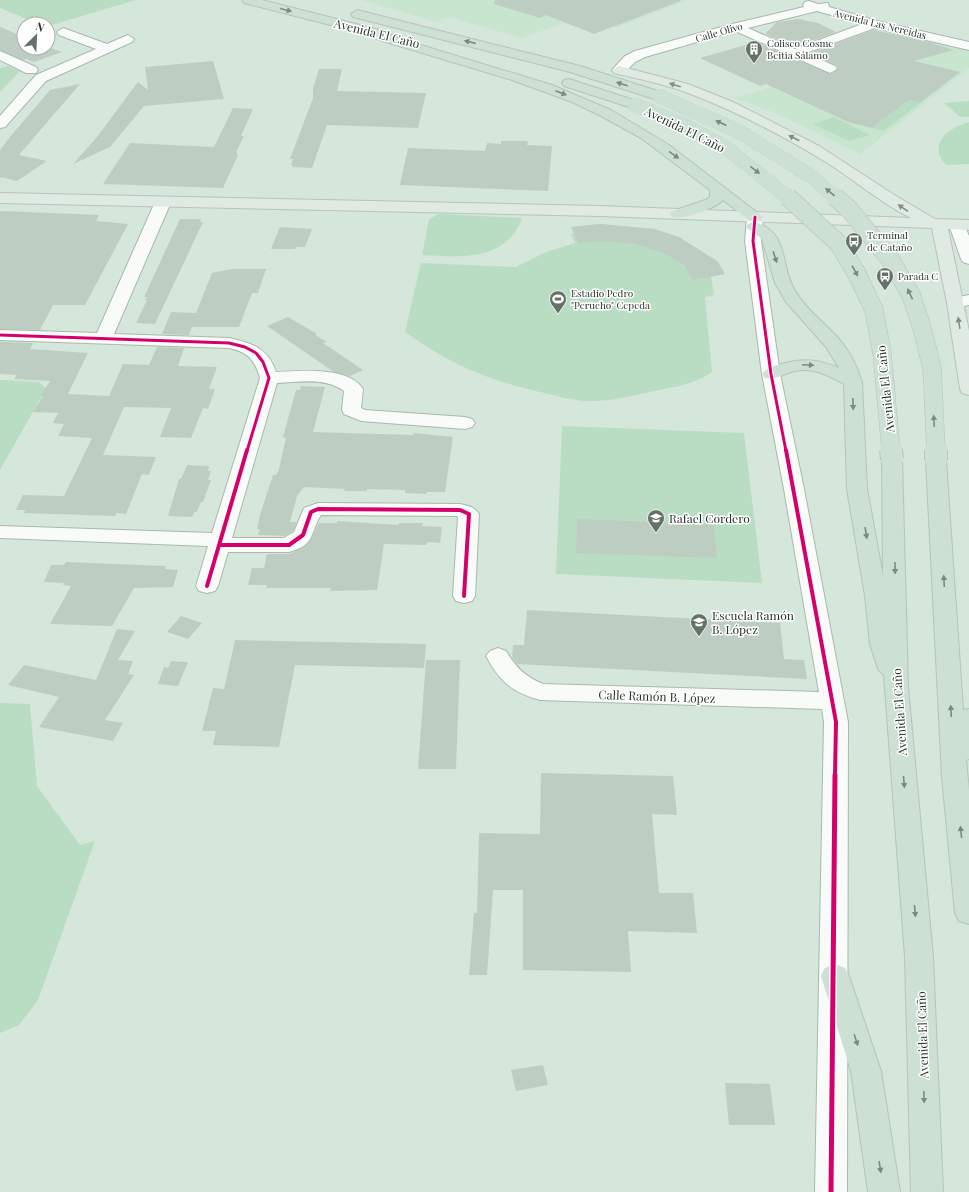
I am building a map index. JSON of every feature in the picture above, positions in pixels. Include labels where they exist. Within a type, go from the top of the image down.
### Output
[{"type":"highway","name":"Avenida El Caño","points":[[248,0],[570,83],[635,105],[684,125],[725,147],[779,189],[839,244],[857,274],[874,310],[882,353],[892,459],[896,687],[919,957],[927,1192]]},
{"type":"highway","name":"Avenida El Caño","points":[[342,11],[492,47],[575,69],[659,96],[740,132],[812,177],[849,209],[890,260],[911,295],[922,328],[932,368],[955,778],[969,913]]},
{"type":"highway","points":[[364,30],[400,44],[540,85],[572,97],[636,128],[699,172],[768,236],[786,289],[817,327],[838,348],[849,367],[852,382],[857,489],[876,596],[881,644],[896,687]]},
{"type":"highway","points":[[492,47],[518,50],[618,70]]},
{"type":"highway","points":[[678,214],[713,202],[718,197],[718,189]]},
{"type":"highway","points":[[771,374],[786,367],[809,364],[826,367],[852,382]]},
{"type":"highway","points":[[955,778],[969,717]]},
{"type":"highway","points":[[835,976],[866,1071],[884,1192]]},
{"type":"main road","points":[[618,70],[691,90],[736,109],[830,158],[867,182],[907,211],[939,224]]},
{"type":"main road","points":[[0,198],[405,206],[678,214],[754,222],[963,225]]},
{"type":"main road","points":[[939,224],[962,301],[969,389]]},
{"type":"street","name":"Avenida Las Nereidas","points":[[791,0],[969,45]]},
{"type":"street","name":"Avenida Las Nereidas","points":[[804,0],[820,7],[874,24],[969,45]]},
{"type":"street","name":"Calle Olivo","points":[[618,70],[630,59],[640,54],[736,27],[820,7]]},
{"type":"street","points":[[796,53],[874,24]]},
{"type":"street","points":[[736,27],[830,69]]},
{"type":"street","points":[[63,32],[106,48]]},
{"type":"street","points":[[0,124],[41,78],[128,39]]},
{"type":"street","points":[[0,55],[31,70]]},
{"type":"street","points":[[103,338],[163,202]]},
{"type":"street","points":[[754,222],[753,241],[771,374],[796,497],[836,722],[835,976],[831,1192]]},
{"type":"street","points":[[963,225],[969,259]]},
{"type":"street","points":[[0,335],[229,343],[244,346],[255,351],[262,357],[269,378],[207,586]]},
{"type":"street","points":[[269,378],[320,377],[348,384],[354,389],[351,410],[361,415],[465,423]]},
{"type":"street","points":[[0,532],[289,545],[303,535],[311,512],[318,509],[460,510],[469,514],[464,596]]},
{"type":"street","name":"Calle Ramón B. López","points":[[498,656],[507,674],[520,684],[540,692],[833,701]]},
{"type":"shaded area","points":[[0,0],[136,0],[56,24],[56,16],[20,16],[0,8]]},
{"type":"shaded area","points":[[362,0],[687,0],[617,27],[585,16],[521,38],[449,17],[436,22]]},
{"type":"shaded area","points":[[935,41],[969,49],[969,68],[860,154],[776,113],[733,98]]},
{"type":"shaded area","points":[[8,66],[20,71],[0,92],[0,68]]},
{"type":"shaded area","points":[[909,100],[920,103],[884,131],[872,128]]},
{"type":"shaded area","points":[[969,101],[969,117],[960,117],[944,103]]},
{"type":"shaded area","points":[[834,117],[870,135],[849,141],[813,124]]},
{"type":"shaded area","points":[[969,122],[969,164],[946,165],[939,150],[939,144],[942,138],[954,128]]},
{"type":"shaded area","points":[[439,214],[522,218],[515,232],[505,243],[494,250],[467,256],[422,255],[429,219]]},
{"type":"shaded area","name":"Estadio Pedro \"Perucho\" Cepeda","points":[[600,224],[654,229],[682,238],[680,240],[686,242],[717,261],[725,274],[711,276],[714,295],[705,297],[712,372],[692,382],[629,397],[611,400],[585,401],[520,387],[470,370],[422,344],[405,332],[421,263],[516,267],[546,252],[575,243],[571,234],[574,233],[571,227]]},
{"type":"shaded area","points":[[0,380],[39,382],[46,389],[0,470]]},
{"type":"shaded area","points":[[562,426],[744,433],[762,583],[556,574]]},
{"type":"shaded area","points":[[0,703],[30,704],[37,786],[80,845],[95,841],[38,1000],[19,1025],[0,1033]]},
{"type":"building","points":[[495,0],[680,1],[594,34],[546,15],[540,18],[494,4]]},
{"type":"building","points":[[798,19],[818,23],[836,32],[795,47],[765,34],[777,22]]},
{"type":"building","points":[[0,27],[16,34],[16,56],[51,56],[34,62],[26,59],[23,60],[0,50]]},
{"type":"building","points":[[874,30],[929,42],[953,50],[914,61],[960,72],[920,103],[909,100],[872,128],[848,122],[766,84],[760,86],[700,58],[756,42],[831,74],[838,69],[836,65],[810,53]]},
{"type":"building","points":[[56,50],[62,52],[56,54]]},
{"type":"building","points":[[213,61],[224,99],[144,106],[110,147],[73,164],[97,137],[138,82],[148,90],[145,67]]},
{"type":"building","points":[[319,69],[342,69],[337,91],[426,93],[418,128],[327,125],[312,168],[292,167],[293,165],[291,165],[293,159],[290,159],[313,98],[313,89]]},
{"type":"building","points":[[80,84],[19,155],[47,161],[17,181],[1,177],[0,179],[0,150],[9,138],[50,90]]},
{"type":"building","points":[[233,108],[253,109],[241,136],[244,136],[236,152],[238,155],[223,188],[103,184],[130,143],[214,147]]},
{"type":"building","points":[[501,141],[528,141],[527,145],[552,146],[548,191],[400,185],[408,148],[485,151],[487,143],[501,144]]},
{"type":"building","points":[[0,211],[99,215],[96,221],[128,224],[85,305],[53,305],[40,330],[0,329]]},
{"type":"building","points":[[180,219],[201,219],[200,222],[203,222],[155,324],[136,323],[147,300],[145,300],[147,297],[144,297]]},
{"type":"building","points":[[600,224],[654,229],[679,237],[717,261],[725,274],[693,280],[684,265],[664,253],[635,244],[601,241],[579,243],[571,227]]},
{"type":"building","points":[[280,227],[312,229],[305,247],[296,247],[295,249],[271,249]]},
{"type":"building","points":[[232,269],[266,269],[258,293],[252,293],[239,327],[192,327],[189,335],[162,334],[171,312],[196,313],[212,273]]},
{"type":"building","points":[[288,317],[317,334],[315,335],[327,342],[323,343],[363,370],[350,376],[334,372],[267,326]]},
{"type":"building","points":[[0,342],[33,343],[30,349],[88,353],[68,394],[109,396],[123,364],[149,365],[157,347],[184,348],[178,366],[217,367],[209,389],[215,389],[208,409],[203,408],[191,438],[160,437],[171,408],[124,407],[103,455],[156,457],[149,475],[142,474],[126,514],[116,513],[115,516],[24,513],[25,510],[16,510],[23,495],[64,496],[92,438],[58,436],[64,424],[53,423],[58,413],[33,412],[43,396],[40,396],[50,381],[14,379],[17,375],[0,374]]},
{"type":"building","points":[[301,386],[325,387],[313,432],[413,435],[414,433],[453,437],[445,492],[427,492],[426,494],[405,493],[405,490],[367,489],[367,491],[344,491],[345,489],[304,487],[297,496],[290,522],[297,522],[293,531],[284,536],[258,535],[260,529],[257,529],[260,515],[273,475],[276,475],[279,469],[286,438],[283,437],[296,390],[300,390]]},
{"type":"building","points":[[187,465],[209,466],[208,471],[211,471],[208,480],[211,480],[203,502],[201,502],[197,512],[194,512],[192,517],[168,516],[179,479],[181,479]]},
{"type":"building","points":[[577,519],[714,524],[717,558],[576,553]]},
{"type":"building","points":[[337,521],[398,525],[399,523],[423,523],[422,526],[442,527],[440,543],[427,542],[426,545],[384,544],[377,590],[330,591],[331,588],[266,588],[267,585],[248,585],[252,568],[264,568],[267,554],[289,554],[298,550],[309,543],[319,523],[337,523]]},
{"type":"building","points":[[66,562],[166,566],[165,569],[178,570],[173,587],[134,588],[112,626],[50,624],[71,586],[63,585],[64,583],[44,582],[51,565],[64,565]]},
{"type":"building","points":[[527,610],[780,623],[784,659],[804,660],[807,679],[517,664],[512,657],[513,645],[524,645]]},
{"type":"building","points":[[181,616],[202,623],[188,639],[167,632]]},
{"type":"building","points":[[117,629],[135,631],[118,660],[133,661],[128,674],[134,675],[105,720],[123,723],[113,741],[39,727],[59,697],[8,685],[24,665],[96,680]]},
{"type":"building","points":[[235,640],[426,644],[424,668],[295,665],[279,747],[213,745],[216,731],[202,731],[213,688],[224,689]]},
{"type":"building","points":[[426,660],[460,660],[456,769],[418,769]]},
{"type":"building","points":[[171,661],[188,662],[178,686],[158,684],[164,667],[168,668]]},
{"type":"building","points":[[541,773],[673,776],[677,815],[652,814],[659,893],[693,893],[697,933],[628,931],[631,972],[523,970],[523,890],[493,890],[487,975],[469,975],[474,913],[477,913],[479,833],[540,834]]},
{"type":"building","points":[[543,1065],[548,1085],[516,1091],[511,1070]]},
{"type":"building","points":[[725,1083],[770,1084],[775,1125],[729,1125]]},
{"type":"cycle path","points":[[755,217],[753,241],[771,374],[794,489],[836,722],[831,1192]]},
{"type":"cycle path","points":[[0,335],[229,343],[251,349],[260,357],[269,378],[207,586]]},
{"type":"cycle path","points":[[219,545],[289,545],[303,535],[311,512],[318,509],[460,510],[469,514],[464,596]]},
{"type":"place","name":"Coliseo Cosme Beitia Sálamo","points":[[754,64]]},
{"type":"place","name":"Terminal de Cataño","points":[[854,256]]},
{"type":"place","name":"Parada C","points":[[885,291]]},
{"type":"place","name":"Estadio Pedro \"Perucho\" Cepeda","points":[[558,314]]},
{"type":"place","name":"Rafael Cordero","points":[[656,533]]},
{"type":"place","name":"Escuela Ramón B. López","points":[[699,637]]}]
